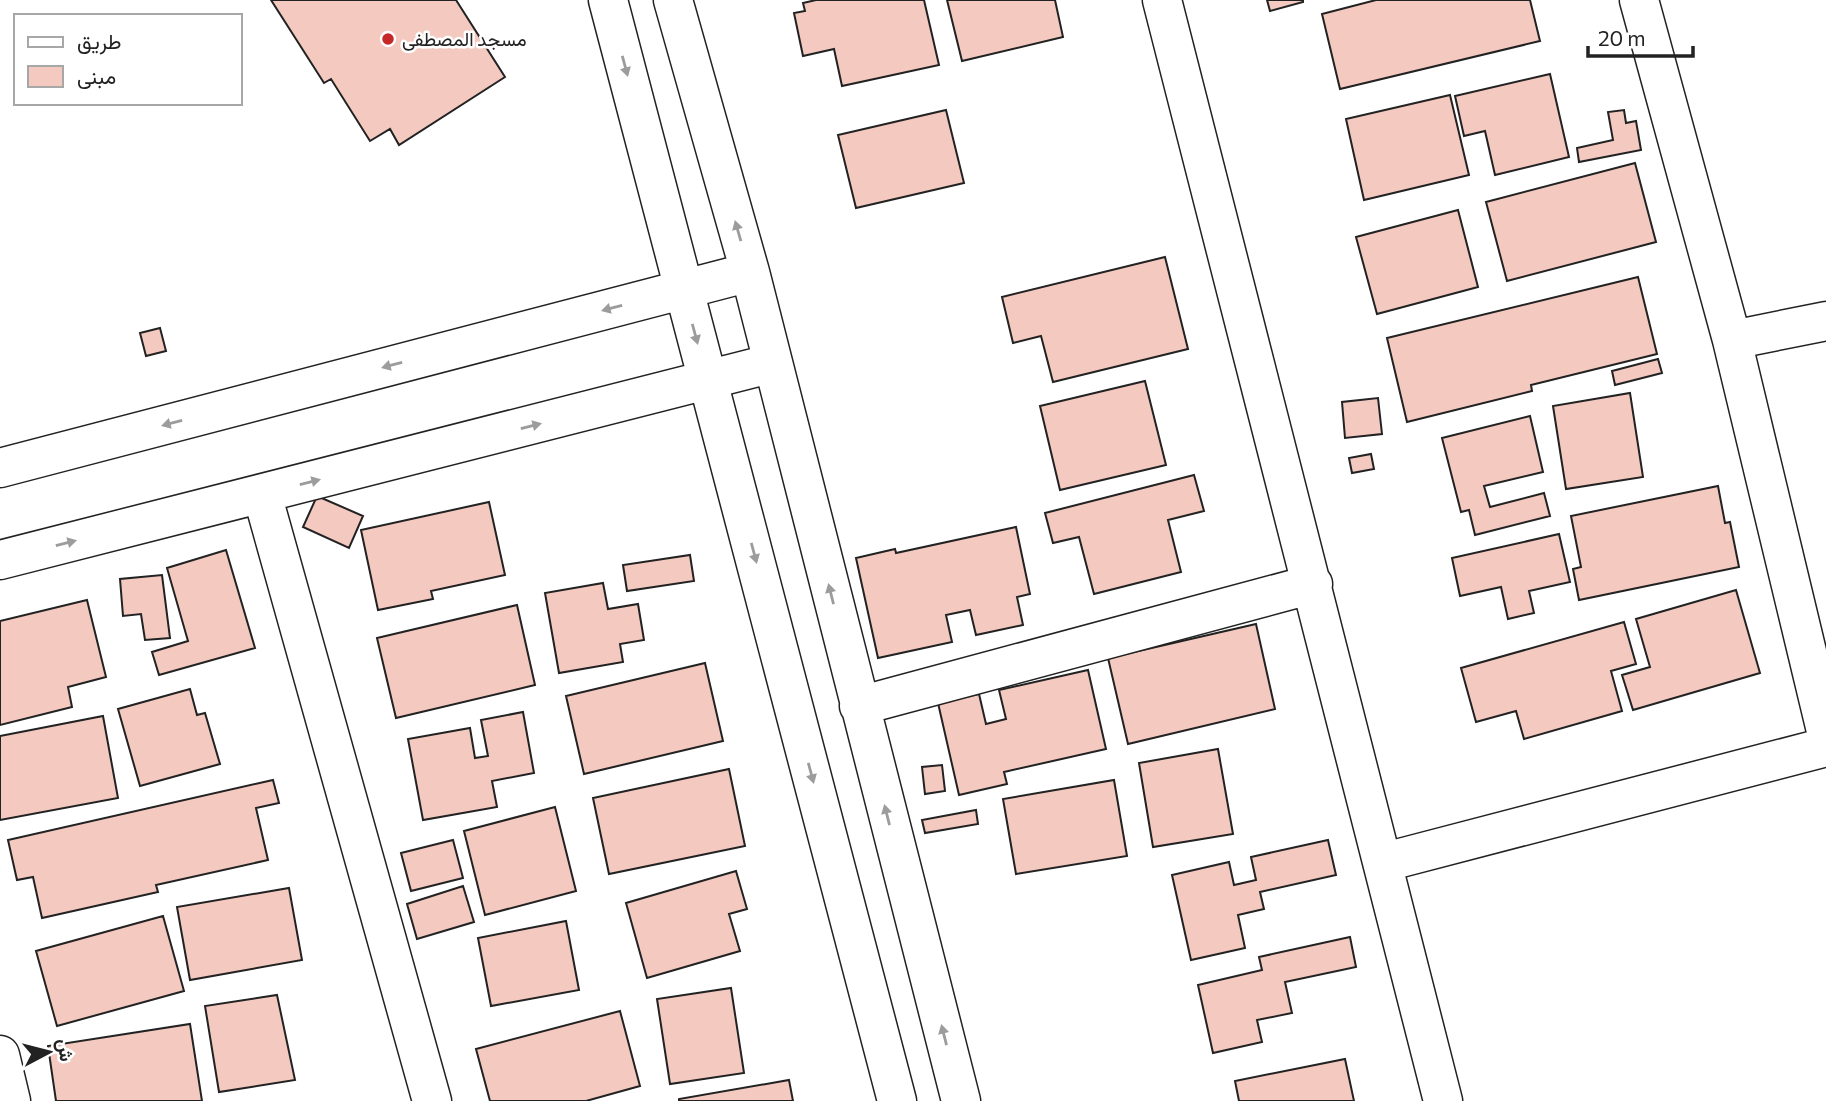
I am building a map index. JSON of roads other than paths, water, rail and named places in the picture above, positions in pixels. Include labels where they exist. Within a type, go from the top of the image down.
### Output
[{"type":"street","points":[[608,0],[897,1101]]},
{"type":"street","points":[[673,0],[750,272],[961,1101]]},
{"type":"street","points":[[1162,0],[1385,862],[1443,1101]]},
{"type":"street","points":[[1639,0],[1732,340],[1826,731]]},
{"type":"street","points":[[0,468],[750,272]]},
{"type":"street","points":[[1732,340],[1826,321]]},
{"type":"street","points":[[0,560],[773,363]]},
{"type":"street","points":[[262,494],[432,1101]]},
{"type":"street","points":[[859,706],[1313,584]]},
{"type":"street","points":[[1385,862],[1826,747]]},
{"type":"street","points":[[0,1055],[11,1101]]},
{"type":"place","name":"مسجد المصطفى","points":[[388,39]]}]
